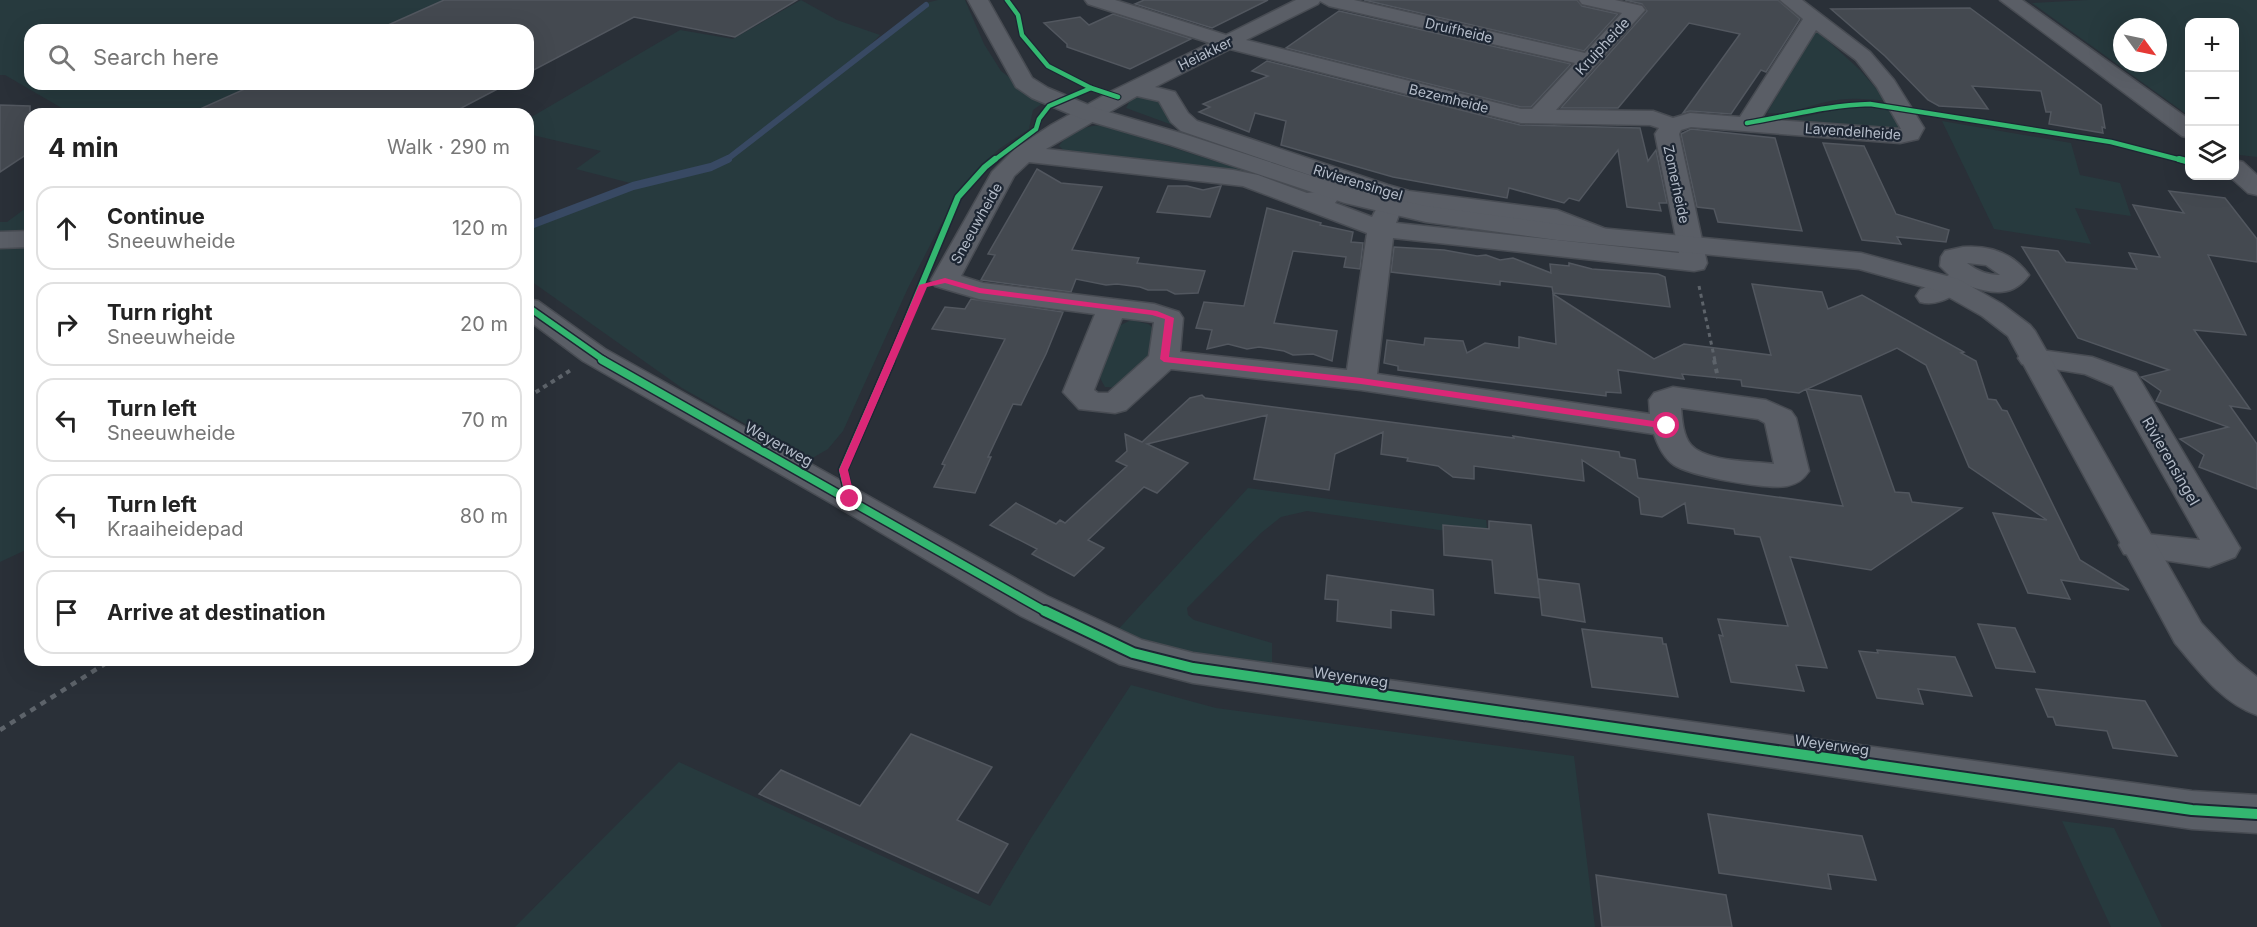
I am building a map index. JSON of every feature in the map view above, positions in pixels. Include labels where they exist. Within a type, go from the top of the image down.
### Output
[{"type":"street","name":"Rivierensingel","points":[[978,0],[992,28],[1018,67],[1024,82],[1040,93],[1095,110],[1156,135],[1176,139],[1354,198],[1385,218],[1426,214],[1597,235],[1692,254]]},
{"type":"street","name":"Bezemheide","points":[[1095,0],[1228,42],[1521,116],[1653,118],[1672,125]]},
{"type":"street","name":"Heiakker","points":[[1095,110],[1182,63],[1311,0]]},
{"type":"street","name":"Druifheide","points":[[1329,0],[1589,60]]},
{"type":"street","name":"Kruipheide","points":[[1537,117],[1635,10],[1589,0]]},
{"type":"street","name":"Lavendelheide","points":[[1672,125],[1690,120],[1900,136],[1910,134],[1913,128],[1886,85],[1863,56],[1790,0]]},
{"type":"street","points":[[2010,0],[2185,127]]},
{"type":"street","points":[[1747,123],[1814,17]]},
{"type":"street","name":"Rivierensingel","points":[[1137,88],[1167,97],[1179,117],[1190,126],[1370,188],[1409,198],[1557,218],[1597,235]]},
{"type":"street","name":"Sneeuwheide","points":[[1095,110],[1023,154],[1004,172],[945,280],[979,291],[1154,312],[1169,318],[1164,359]]},
{"type":"street","name":"Zomerheide","points":[[1672,125],[1667,134],[1692,254]]},
{"type":"street","name":"Rivierensingel","points":[[1023,154],[1249,180],[1305,201],[1385,218],[1463,239],[1692,254],[1809,257],[1858,271],[1948,286],[1976,320],[2033,358],[2092,366],[2124,380],[2222,548],[2209,554],[2137,545]]},
{"type":"street","name":"Rivierensingel","points":[[1305,201],[1354,198]]},
{"type":"street","name":"Rivierensingel","points":[[1426,214],[1463,239]]},
{"type":"street","points":[[1361,381],[1385,218]]},
{"type":"street","points":[[0,240],[24,238]]},
{"type":"street","points":[[1112,308],[1078,392],[1090,402],[1115,403],[1164,359],[1361,381],[1667,426]]},
{"type":"street","name":"Weyerweg","points":[[534,311],[594,355],[1034,606],[1133,653],[1216,672],[2192,810],[2257,814]]},
{"type":"street","name":"Rivierensingel","points":[[2033,358],[2188,633],[2223,672],[2257,699]]},
{"type":"street","points":[[1673,397],[1722,403],[1766,410],[1780,418],[1792,471],[1784,476],[1698,464],[1679,453],[1667,426],[1665,400],[1673,397]]},
{"type":"path","points":[[1692,254],[1722,403]]},
{"type":"path","points":[[534,393],[594,355]]},
{"type":"path","points":[[0,730],[101,666]]},
{"type":"green space","points":[[0,0],[447,0],[393,24],[24,24],[24,86],[5,75],[0,75]]},
{"type":"green space","points":[[801,0],[837,20],[880,35],[864,51],[926,3],[938,0],[965,0],[984,44],[1001,71],[1043,103],[1033,110],[1029,129],[999,149],[975,172],[940,226],[908,288],[843,431],[828,449],[809,460],[682,388],[534,283],[534,224],[638,185],[576,169],[601,151],[534,135],[534,115],[680,30],[733,39]]},
{"type":"green space","points":[[2088,0],[2257,0],[2257,157],[2239,154],[2239,18],[2185,18],[2185,113],[2128,72],[2167,72],[2167,18],[2113,18],[2113,61],[2032,3]]},
{"type":"green space","points":[[1815,29],[1860,70],[1887,101],[1841,99],[1789,112],[1767,113]]},
{"type":"green space","points":[[31,90],[242,90],[206,106],[214,108],[62,108]]},
{"type":"green space","points":[[1143,94],[1154,98],[1178,127],[1126,108],[1132,97]]},
{"type":"green space","points":[[1871,105],[1892,108],[1904,131],[1778,121],[1847,108]]},
{"type":"green space","points":[[1942,121],[2071,143],[2080,175],[2120,183],[2131,216],[2075,208],[2091,244],[1994,229]]},
{"type":"green space","points":[[1103,125],[1267,178],[1068,154],[1059,146],[1078,130]]},
{"type":"green space","points":[[24,209],[24,232],[0,232],[0,222],[7,222]]},
{"type":"green space","points":[[24,247],[24,551],[0,562],[0,248]]},
{"type":"green space","points":[[1131,320],[1148,324],[1157,331],[1144,366],[1121,388],[1105,387],[1100,378],[1119,326]]},
{"type":"green space","points":[[1248,488],[1486,520],[1488,537],[1307,511],[1281,517],[1261,533],[1187,608],[1188,615],[1194,620],[1272,643],[1272,669],[1187,657],[1114,634]]},
{"type":"green space","points":[[1131,685],[1216,708],[1574,756],[1595,927],[515,927],[679,762],[990,906],[1031,838]]},
{"type":"green space","points":[[2062,821],[2114,828],[2162,927],[2111,927]]},
{"type":"building","points":[[444,0],[797,0],[735,37],[634,17],[534,70],[534,24],[390,24]]},
{"type":"building","points":[[1144,0],[1268,0],[1212,28],[1135,4]]},
{"type":"building","points":[[1364,0],[1577,0],[1582,6],[1618,14],[1584,51]]},
{"type":"building","points":[[1625,0],[1778,0],[1800,19],[1766,72],[1761,70],[1731,114],[1690,111],[1683,113],[1740,34],[1689,23],[1618,108],[1561,108],[1647,11],[1642,4]]},
{"type":"building","points":[[1970,8],[2101,105],[2105,128],[2102,127],[2103,133],[2049,124],[2051,112],[2046,112],[2041,91],[1972,86],[1988,109],[1939,106],[1928,100],[1885,56],[1831,9]]},
{"type":"building","points":[[1339,11],[1571,64],[1531,107],[1521,107],[1286,48]]},
{"type":"building","points":[[1113,14],[1191,39],[1130,69],[1067,47],[1067,44],[1044,23],[1080,17],[1089,25]]},
{"type":"building","points":[[1267,61],[1520,125],[1640,128],[1648,161],[1656,150],[1667,203],[1659,203],[1661,211],[1627,207],[1618,150],[1579,201],[1569,198],[1564,203],[1509,188],[1507,198],[1393,177],[1281,145],[1286,121],[1255,113],[1249,132],[1199,112],[1210,107],[1203,104],[1268,76],[1252,71]]},
{"type":"building","points":[[243,90],[496,90],[461,108],[202,108]]},
{"type":"building","points":[[0,105],[30,106],[30,108],[24,108],[24,156],[0,172]]},
{"type":"building","points":[[1691,129],[1775,138],[1802,231],[1718,222],[1714,209],[1697,207],[1681,134]]},
{"type":"building","points":[[1823,143],[1864,146],[1896,214],[1949,230],[1946,242],[1897,237],[1901,244],[1862,240]]},
{"type":"building","points":[[1037,169],[1061,183],[1102,187],[1072,250],[1139,258],[1137,263],[1205,271],[1198,293],[1175,294],[1167,290],[1148,290],[1117,284],[1106,285],[1076,279],[1071,292],[981,280],[995,255],[988,254]]},
{"type":"building","points":[[1168,186],[1187,186],[1203,190],[1221,186],[1210,217],[1157,212]]},
{"type":"building","points":[[2169,191],[2225,198],[2257,239],[2257,262],[2208,255],[2246,335],[2194,330],[2250,409],[2230,406],[2257,444],[2257,489],[2199,467],[2204,455],[2180,439],[2228,427],[2156,401],[2161,391],[2141,377],[2169,370],[2078,338],[2022,247],[2058,251],[2066,262],[2137,269],[2129,253],[2160,257],[2133,205],[2184,213]]},
{"type":"building","points":[[1267,208],[1321,223],[1320,225],[1353,232],[1351,242],[1363,243],[1360,269],[1344,267],[1346,257],[1293,251],[1274,323],[1337,331],[1332,361],[1313,354],[1293,355],[1284,351],[1259,347],[1247,349],[1228,344],[1207,349],[1212,330],[1196,328],[1204,302],[1244,306]]},
{"type":"building","points":[[1394,247],[1486,255],[1500,260],[1513,258],[1551,273],[1550,264],[1569,266],[1569,263],[1592,269],[1658,274],[1665,277],[1670,307],[1553,293],[1552,287],[1500,281],[1500,285],[1391,272]]},
{"type":"building","points":[[1752,284],[1822,292],[1828,309],[1862,295],[1976,361],[1988,399],[1996,400],[2002,410],[2007,411],[2080,560],[2129,590],[2061,580],[2070,599],[2028,593],[1993,513],[2047,520],[1969,467],[1926,365],[1897,348],[1807,389],[1861,396],[1895,492],[1909,493],[1912,502],[1962,508],[1871,570],[1790,557],[1827,668],[1796,665],[1804,691],[1731,682],[1719,635],[1723,636],[1718,619],[1788,626],[1760,537],[1735,534],[1734,529],[1688,523],[1685,503],[1662,517],[1641,514],[1639,498],[1582,460],[1584,481],[1474,466],[1474,479],[1453,477],[1438,466],[1381,454],[1383,432],[1335,454],[1329,490],[1254,479],[1267,415],[1147,444],[1188,463],[1157,493],[1144,487],[1088,540],[1104,548],[1074,576],[1032,554],[1037,549],[990,525],[1016,503],[1056,524],[1060,520],[1065,523],[1127,466],[1116,461],[1127,451],[1125,434],[1142,442],[1190,398],[1202,395],[1205,398],[1514,438],[1513,436],[1619,452],[1620,457],[1635,460],[1638,478],[1843,506],[1806,389],[1799,393],[1742,386],[1741,380],[1682,374],[1684,379],[1618,370],[1621,393],[1606,392],[1606,396],[1398,370],[1398,366],[1384,363],[1387,340],[1424,345],[1425,338],[1463,341],[1467,353],[1485,343],[1519,348],[1519,337],[1556,344],[1553,294],[1654,359],[1684,344],[1771,355]]},
{"type":"building","points":[[971,299],[1063,312],[1021,405],[1013,404],[988,457],[991,457],[975,493],[934,487],[945,465],[942,464],[1005,339],[932,329],[945,307],[965,309]]},
{"type":"building","points":[[1489,521],[1531,525],[1540,598],[1495,593],[1492,560],[1444,555],[1443,525],[1489,529]]},
{"type":"building","points":[[1327,575],[1433,590],[1434,615],[1391,610],[1391,628],[1337,621],[1338,600],[1325,599]]},
{"type":"building","points":[[1538,579],[1579,584],[1585,622],[1542,615]]},
{"type":"building","points":[[1978,624],[2015,628],[2035,672],[1996,668]]},
{"type":"building","points":[[1582,629],[1662,638],[1663,644],[1666,644],[1678,697],[1592,687]]},
{"type":"building","points":[[1877,650],[1955,657],[1972,696],[1918,689],[1923,704],[1877,698],[1859,651],[1878,653]]},
{"type":"building","points":[[2036,689],[2145,701],[2177,756],[2113,748],[2107,731],[2056,725],[2053,717],[2048,717]]},
{"type":"building","points":[[911,734],[992,767],[957,820],[1008,844],[978,893],[759,794],[781,770],[860,806]]},
{"type":"building","points":[[1708,814],[1862,836],[1876,880],[1828,874],[1831,889],[1719,873]]},
{"type":"building","points":[[1596,875],[1726,895],[1732,927],[1602,927]]},
{"type":"waterway","points":[[727,160],[926,5]]},
{"type":"waterway","points":[[534,224],[633,186],[711,167],[727,160]]},
{"type":"cycle path","points":[[1007,0],[1018,15],[1022,35],[1048,66],[1091,88],[1118,97]]},
{"type":"cycle path","points":[[850,499],[843,470],[923,285],[958,197],[985,167],[1036,129],[1039,119],[1049,106],[1091,88]]},
{"type":"cycle path","points":[[1747,123],[1808,113],[1839,105],[1870,104],[2111,142],[2185,161]]},
{"type":"cycle path","points":[[534,311],[594,355],[1034,606],[1133,653],[1193,668],[2192,810],[2257,814]]},
{"type":"route","points":[[850,499],[843,470],[924,285],[945,280],[979,291],[1154,312],[1169,318],[1164,359],[1361,381],[1667,426]]}]
